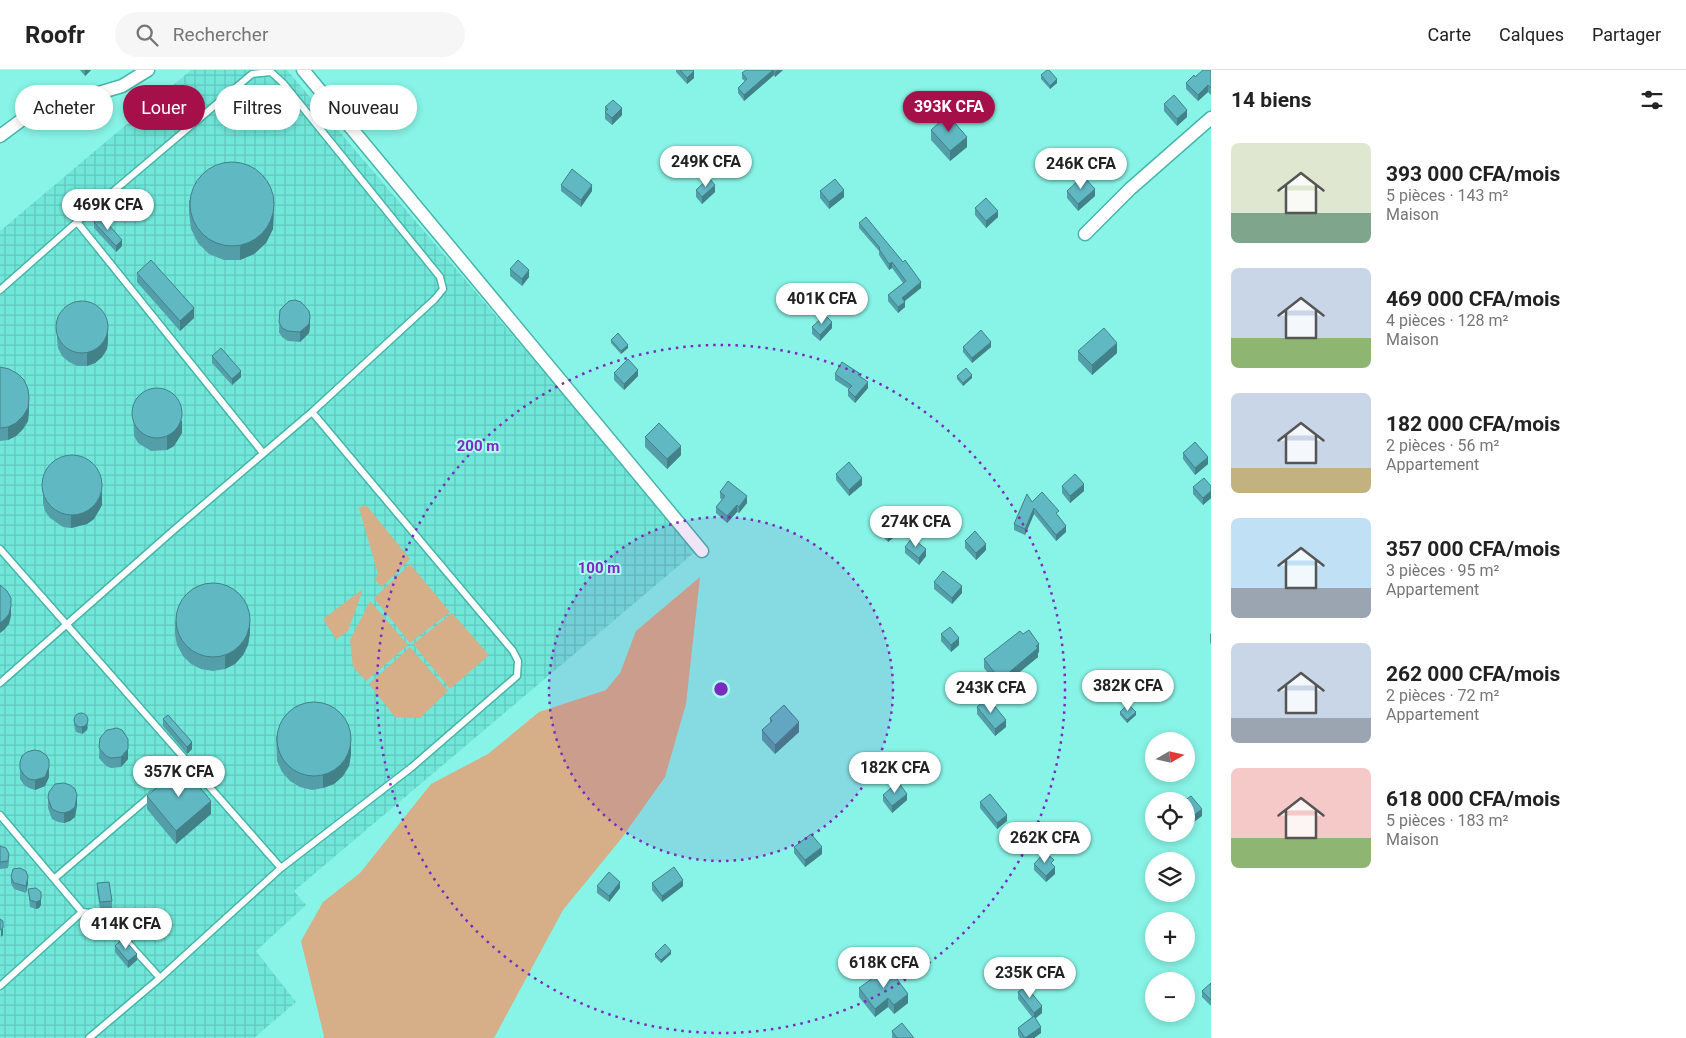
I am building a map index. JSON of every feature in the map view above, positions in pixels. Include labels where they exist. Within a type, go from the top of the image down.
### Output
[{"type":"street","points":[[0,136],[30,114],[65,98],[92,95],[122,86],[148,70]]},
{"type":"street","points":[[303,70],[702,551]]},
{"type":"street","points":[[1085,234],[1130,188],[1211,118]]},
{"type":"lane","points":[[0,290],[76,222],[252,74],[271,72],[283,83],[440,278],[442,289],[435,299],[312,412],[0,683]]},
{"type":"lane","points":[[76,222],[263,453]]},
{"type":"lane","points":[[89,1038],[160,978],[281,868],[412,767],[517,676],[518,661],[513,651],[312,412]]},
{"type":"lane","points":[[0,549],[281,868]]},
{"type":"lane","points":[[180,771],[188,764]]},
{"type":"lane","points":[[55,878],[158,790]]},
{"type":"lane","points":[[0,815],[82,912],[102,914],[160,978]]},
{"type":"lane","points":[[0,986],[82,912]]},
{"type":"shaded area","points":[[191,70],[287,70],[300,85],[215,85],[215,130],[300,130],[300,85],[310,97],[310,130],[338,130],[696,551],[294,891],[306,905],[256,951],[296,1002],[254,1038],[0,1038],[0,231],[123,127],[123,130],[205,130],[205,85],[173,85]]},
{"type":"shaded area","points":[[366,505],[410,559],[382,587],[375,580],[378,574],[359,508]]},
{"type":"shaded area","points":[[410,564],[450,612],[410,643],[374,598]]},
{"type":"shaded area","points":[[700,577],[686,704],[665,777],[621,839],[563,910],[494,1038],[323,1038],[301,941],[323,902],[360,873],[431,784],[488,754],[539,712],[606,690],[620,673],[636,631]]},
{"type":"shaded area","points":[[363,589],[348,631],[336,639],[323,619]]},
{"type":"shaded area","points":[[370,601],[408,645],[366,681],[353,667],[350,640]]},
{"type":"shaded area","points":[[452,613],[489,655],[450,689],[413,644]]},
{"type":"shaded area","points":[[410,647],[448,691],[420,718],[395,717],[369,684]]},
{"type":"building","points":[[680,70],[693,70],[694,71],[687,78]]},
{"type":"building","points":[[746,70],[773,70],[744,95],[738,88],[747,79],[742,73]]},
{"type":"building","points":[[1047,70],[1057,79],[1050,86],[1041,75]]},
{"type":"building","points":[[1203,70],[1211,70],[1211,88],[1208,85],[1198,95],[1186,83]]},
{"type":"building","points":[[1174,95],[1187,110],[1177,119],[1164,104]]},
{"type":"building","points":[[613,100],[622,108],[612,118],[605,112],[608,109],[605,107]]},
{"type":"building","points":[[948,115],[967,137],[950,151],[931,130]]},
{"type":"building","points":[[224,162],[240,162],[256,169],[267,180],[274,196],[271,220],[262,234],[256,239],[240,246],[224,246],[208,239],[197,228],[190,212],[190,196],[197,180],[208,169]]},
{"type":"building","points":[[572,169],[592,185],[581,200],[561,185]]},
{"type":"building","points":[[1083,176],[1095,189],[1078,204],[1067,191]]},
{"type":"building","points":[[709,178],[715,185],[702,197],[696,190]]},
{"type":"building","points":[[835,179],[844,190],[829,202],[820,191]]},
{"type":"building","points":[[986,198],[998,211],[986,221],[975,208]]},
{"type":"building","points":[[101,216],[122,240],[116,246],[94,222]]},
{"type":"building","points":[[866,217],[903,262],[905,260],[921,282],[902,298],[905,302],[898,307],[888,295],[906,281],[892,262],[889,264],[880,248],[859,223]]},
{"type":"building","points":[[151,260],[194,308],[180,321],[137,273]]},
{"type":"building","points":[[518,260],[529,270],[522,279],[510,269]]},
{"type":"building","points":[[82,301],[92,303],[100,309],[106,317],[108,327],[106,337],[100,345],[92,351],[82,353],[72,351],[64,345],[58,337],[56,327],[58,317],[64,309],[72,303]]},
{"type":"building","points":[[289,301],[301,302],[309,311],[310,317],[309,324],[300,332],[288,331],[282,328],[279,322],[280,310]]},
{"type":"building","points":[[825,315],[832,322],[820,335],[812,327]]},
{"type":"building","points":[[1104,328],[1117,343],[1092,365],[1078,351]]},
{"type":"building","points":[[981,330],[991,342],[972,358],[963,347]]},
{"type":"building","points":[[618,333],[628,345],[621,351],[611,340]]},
{"type":"building","points":[[221,348],[241,371],[232,379],[212,356]]},
{"type":"building","points":[[628,359],[638,370],[624,384],[614,373]]},
{"type":"building","points":[[842,362],[859,373],[858,375],[868,382],[855,397],[848,390],[852,386],[835,374]]},
{"type":"building","points":[[0,367],[9,369],[24,380],[29,398],[28,408],[23,416],[16,423],[0,428]]},
{"type":"building","points":[[966,368],[972,375],[963,383],[957,376]]},
{"type":"building","points":[[157,388],[167,390],[175,395],[180,403],[182,413],[180,423],[175,431],[167,436],[157,438],[147,436],[139,431],[134,423],[132,413],[134,403],[139,395],[147,390]]},
{"type":"building","points":[[659,423],[681,446],[667,459],[645,437]]},
{"type":"building","points":[[1195,442],[1208,457],[1195,468],[1183,453]]},
{"type":"building","points":[[72,455],[88,460],[93,464],[97,469],[102,485],[97,501],[93,506],[88,510],[72,515],[56,510],[51,506],[47,501],[42,485],[47,469],[51,464],[56,460]]},
{"type":"building","points":[[849,462],[862,478],[849,490],[836,474]]},
{"type":"building","points":[[1075,474],[1084,484],[1070,496],[1062,486]]},
{"type":"building","points":[[1204,478],[1211,486],[1211,491],[1203,498],[1193,487]]},
{"type":"building","points":[[728,481],[747,496],[739,507],[737,505],[727,516],[716,507],[725,496],[720,492]]},
{"type":"building","points":[[1042,492],[1059,511],[1056,513],[1066,526],[1056,535],[1034,508],[1025,529],[1014,524],[1027,494],[1032,502]]},
{"type":"building","points":[[906,507],[915,515],[888,536],[880,527],[896,515],[897,517]]},
{"type":"building","points":[[975,531],[986,544],[976,553],[965,541]]},
{"type":"building","points":[[912,538],[926,549],[919,558],[905,547]]},
{"type":"building","points":[[943,571],[962,586],[952,598],[934,582]]},
{"type":"building","points":[[213,583],[234,589],[244,599],[250,620],[244,641],[234,651],[213,657],[192,651],[182,641],[176,620],[182,599],[192,589]]},
{"type":"building","points":[[0,585],[11,598],[11,606],[9,614],[0,623]]},
{"type":"building","points":[[950,627],[959,638],[951,645],[941,634]]},
{"type":"building","points":[[1029,630],[1039,644],[1036,646],[1038,648],[1000,680],[984,659],[1020,631],[1023,634]]},
{"type":"building","points":[[988,698],[1006,720],[995,729],[977,707]]},
{"type":"building","points":[[321,702],[341,712],[349,725],[351,739],[349,753],[341,766],[328,774],[307,776],[287,766],[279,753],[277,732],[287,712],[300,704]]},
{"type":"building","points":[[1128,704],[1136,712],[1127,720],[1120,712]]},
{"type":"building","points":[[784,705],[799,722],[775,745],[762,730],[772,721],[770,718]]},
{"type":"building","points":[[81,713],[86,715],[88,720],[86,725],[81,727],[76,725],[74,720],[76,715]]},
{"type":"building","points":[[168,715],[192,742],[187,747],[163,719]]},
{"type":"building","points":[[117,728],[122,730],[128,739],[128,749],[121,757],[111,758],[106,756],[99,748],[100,738],[107,730]]},
{"type":"building","points":[[34,750],[46,755],[49,760],[49,767],[45,777],[35,780],[29,779],[20,769],[22,756]]},
{"type":"building","points":[[182,766],[211,801],[176,831],[147,796]]},
{"type":"building","points":[[898,782],[907,794],[892,806],[883,795]]},
{"type":"building","points":[[64,783],[75,789],[77,795],[75,807],[64,813],[52,809],[48,798],[49,792],[55,784]]},
{"type":"building","points":[[990,794],[1007,815],[997,823],[980,802]]},
{"type":"building","points":[[1195,801],[1202,809],[1195,814]]},
{"type":"building","points":[[811,834],[822,847],[805,860],[794,847]]},
{"type":"building","points":[[0,846],[6,848],[9,854],[8,861],[0,862]]},
{"type":"building","points":[[1045,852],[1054,860],[1051,863],[1055,867],[1046,876],[1034,864]]},
{"type":"building","points":[[674,867],[683,880],[662,896],[652,883]]},
{"type":"building","points":[[20,868],[26,871],[28,877],[26,886],[14,883],[11,877],[13,869]]},
{"type":"building","points":[[609,872],[620,882],[609,896],[597,886]]},
{"type":"building","points":[[109,882],[112,901],[100,902],[97,883]]},
{"type":"building","points":[[36,888],[41,892],[41,899],[36,902],[30,900],[28,889]]},
{"type":"building","points":[[0,919],[3,921],[3,928],[0,930]]},
{"type":"building","points":[[123,938],[137,954],[128,961],[115,946]]},
{"type":"building","points":[[665,944],[671,951],[661,960],[655,954]]},
{"type":"building","points":[[888,967],[908,994],[894,1005],[888,998],[875,1009],[859,988]]},
{"type":"building","points":[[1211,983],[1211,1000],[1202,991]]},
{"type":"building","points":[[1026,986],[1042,1006],[1034,1013],[1018,992]]},
{"type":"building","points":[[1034,1016],[1041,1027],[1025,1038],[1018,1028]]},
{"type":"building","points":[[902,1023],[914,1038],[897,1038],[892,1031]]}]
